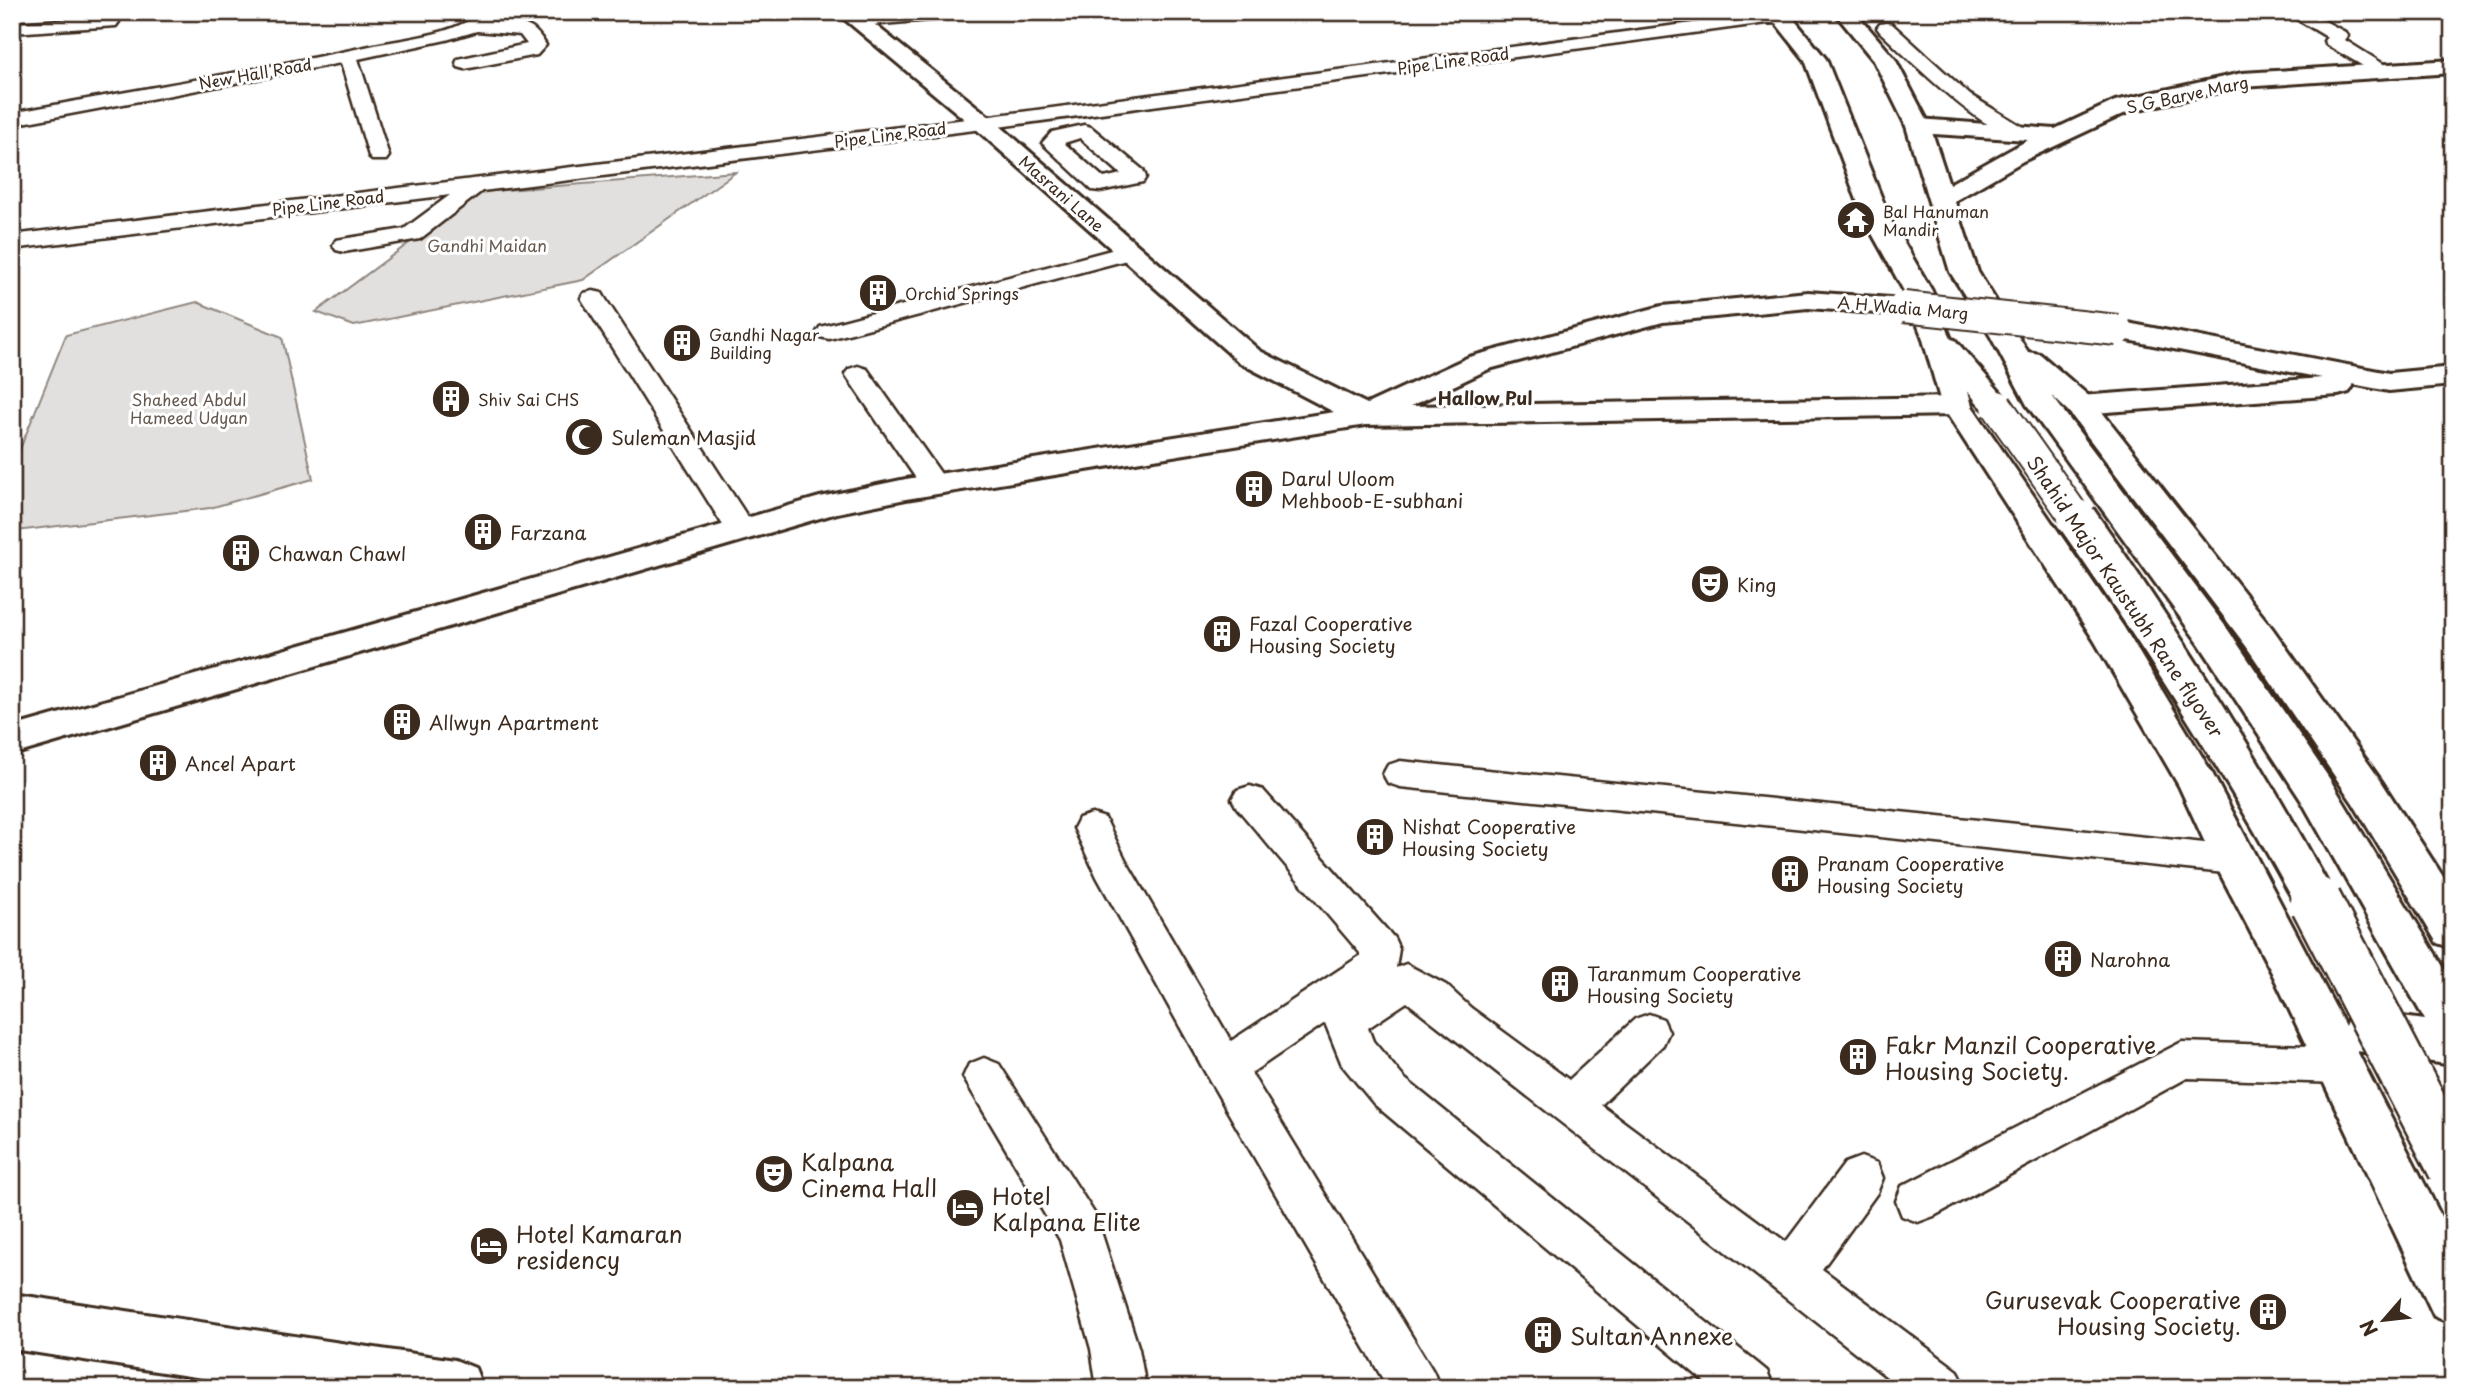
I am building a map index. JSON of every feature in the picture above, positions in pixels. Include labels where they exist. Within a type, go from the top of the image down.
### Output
[{"type":"main road","points":[[1844,12],[1884,60],[1918,126],[1964,272],[2006,337],[2259,637],[2367,792],[2453,930]]},
{"type":"main road","points":[[1772,15],[1815,59],[1877,219],[1918,291],[1936,336],[1957,406],[2110,635],[2198,784],[2453,1297]]},
{"type":"main road","name":"Masrani Lane","points":[[852,17],[983,123],[1250,357],[1366,416]]},
{"type":"main road","name":"S G Barve Marg","points":[[1942,198],[2014,156],[2123,106],[2242,80],[2453,66]]},
{"type":"main road","points":[[1918,126],[2058,136]]},
{"type":"main road","name":"A H Wadia Marg","points":[[1366,416],[1479,363],[1662,314],[1808,300],[1904,307],[2117,330],[2389,382],[2453,376]]},
{"type":"main road","name":"Shahid Major Kaustubh Rane flyover","points":[[1936,336],[1997,406],[2158,636],[2252,787],[2353,972],[2453,1167]]},
{"type":"main road","points":[[2061,405],[2389,382]]},
{"type":"main road","name":"Shahid Major Kaustubh Rane flyover","points":[[2061,405],[2315,789],[2453,1026]]},
{"type":"main road","points":[[12,741],[832,504],[934,484],[1366,416],[1957,406]]},
{"type":"main road","points":[[2330,1047],[2453,1044]]},
{"type":"main road","points":[[12,1321],[455,1388]]},
{"type":"street","name":"New Hall Road","points":[[12,119],[348,57],[474,25],[493,12]]},
{"type":"street","name":"Masrani Lane","points":[[852,17],[968,12]]},
{"type":"street","points":[[2294,12],[2339,36],[2333,41],[2384,70]]},
{"type":"street","name":"Pipe Line Road","points":[[12,242],[983,123],[1772,15]]},
{"type":"street","points":[[21,24],[113,16]]},
{"type":"street","points":[[94,37],[113,16]]},
{"type":"street","points":[[465,63],[530,51],[537,45],[530,33],[524,30],[474,25]]},
{"type":"street","points":[[1886,28],[1963,99],[2019,133]]},
{"type":"street","points":[[348,57],[379,156]]},
{"type":"street","points":[[1027,162],[1066,143],[1049,114]]},
{"type":"street","points":[[344,245],[412,234],[477,184]]},
{"type":"street","points":[[829,332],[1130,252]]},
{"type":"street","points":[[593,298],[741,530]]},
{"type":"street","points":[[858,374],[934,484]]},
{"type":"street","points":[[1400,774],[2234,860]]},
{"type":"street","points":[[1225,1068],[1378,965],[1380,949],[1250,799]]},
{"type":"street","points":[[1092,828],[1110,867],[1225,1068],[1416,1388]]},
{"type":"street","points":[[1750,1388],[1389,1091],[1357,1052],[1345,1022],[1406,981],[1432,997],[1457,1020],[1941,1388]]},
{"type":"street","points":[[1571,1106],[1648,1032]]},
{"type":"street","points":[[1918,1201],[2182,1059],[2330,1047]]},
{"type":"street","points":[[984,1077],[1080,1231],[1115,1349],[1122,1388]]},
{"type":"street","points":[[1791,1273],[1861,1178]]},
{"type":"green space","name":"Gandhi Maidan","points":[[736,172],[583,280],[354,326],[316,312],[436,223],[454,194]]},
{"type":"green space","name":"Shaheed Abdul Hameed Udyan","points":[[197,302],[282,337],[313,479],[210,508],[16,531],[12,529],[12,469],[66,335]]},
{"type":"place","name":"Bal Hanuman Mandir","points":[[1856,220]]},
{"type":"place","name":"Orchid Springs","points":[[878,293]]},
{"type":"place","name":"Gandhi Nagar Building","points":[[682,343]]},
{"type":"place","name":"Shiv Sai CHS","points":[[451,399]]},
{"type":"place","name":"Suleman Masjid","points":[[584,437]]},
{"type":"place","name":"Darul Uloom Mehboob-E-subhani","points":[[1254,489]]},
{"type":"place","name":"Farzana","points":[[483,532]]},
{"type":"place","name":"Chawan Chawl","points":[[241,553]]},
{"type":"place","name":"King","points":[[1710,584]]},
{"type":"place","name":"Fazal Cooperative Housing Society","points":[[1222,634]]},
{"type":"place","name":"Allwyn Apartment","points":[[402,722]]},
{"type":"place","name":"Ancel Apart","points":[[158,763]]},
{"type":"place","name":"Nishat Cooperative Housing Society","points":[[1375,837]]},
{"type":"place","name":"Pranam Cooperative Housing Society","points":[[1790,874]]},
{"type":"place","name":"Narohna","points":[[2063,959]]},
{"type":"place","name":"Taranmum Cooperative Housing Society","points":[[1560,984]]},
{"type":"place","name":"Fakr Manzil Cooperative Housing Society.","points":[[1858,1057]]},
{"type":"place","name":"Kalpana Cinema Hall","points":[[774,1174]]},
{"type":"place","name":"Hotel Kalpana Elite","points":[[965,1208]]},
{"type":"place","name":"Hotel Kamaran residency","points":[[489,1246]]},
{"type":"place","name":"Gurusevak Cooperative Housing Society.","points":[[2268,1312]]},
{"type":"place","name":"Sultan Annexe","points":[[1543,1335]]},
{"type":"district","name":"Hallow Pul","points":[[1485,397]]}]
